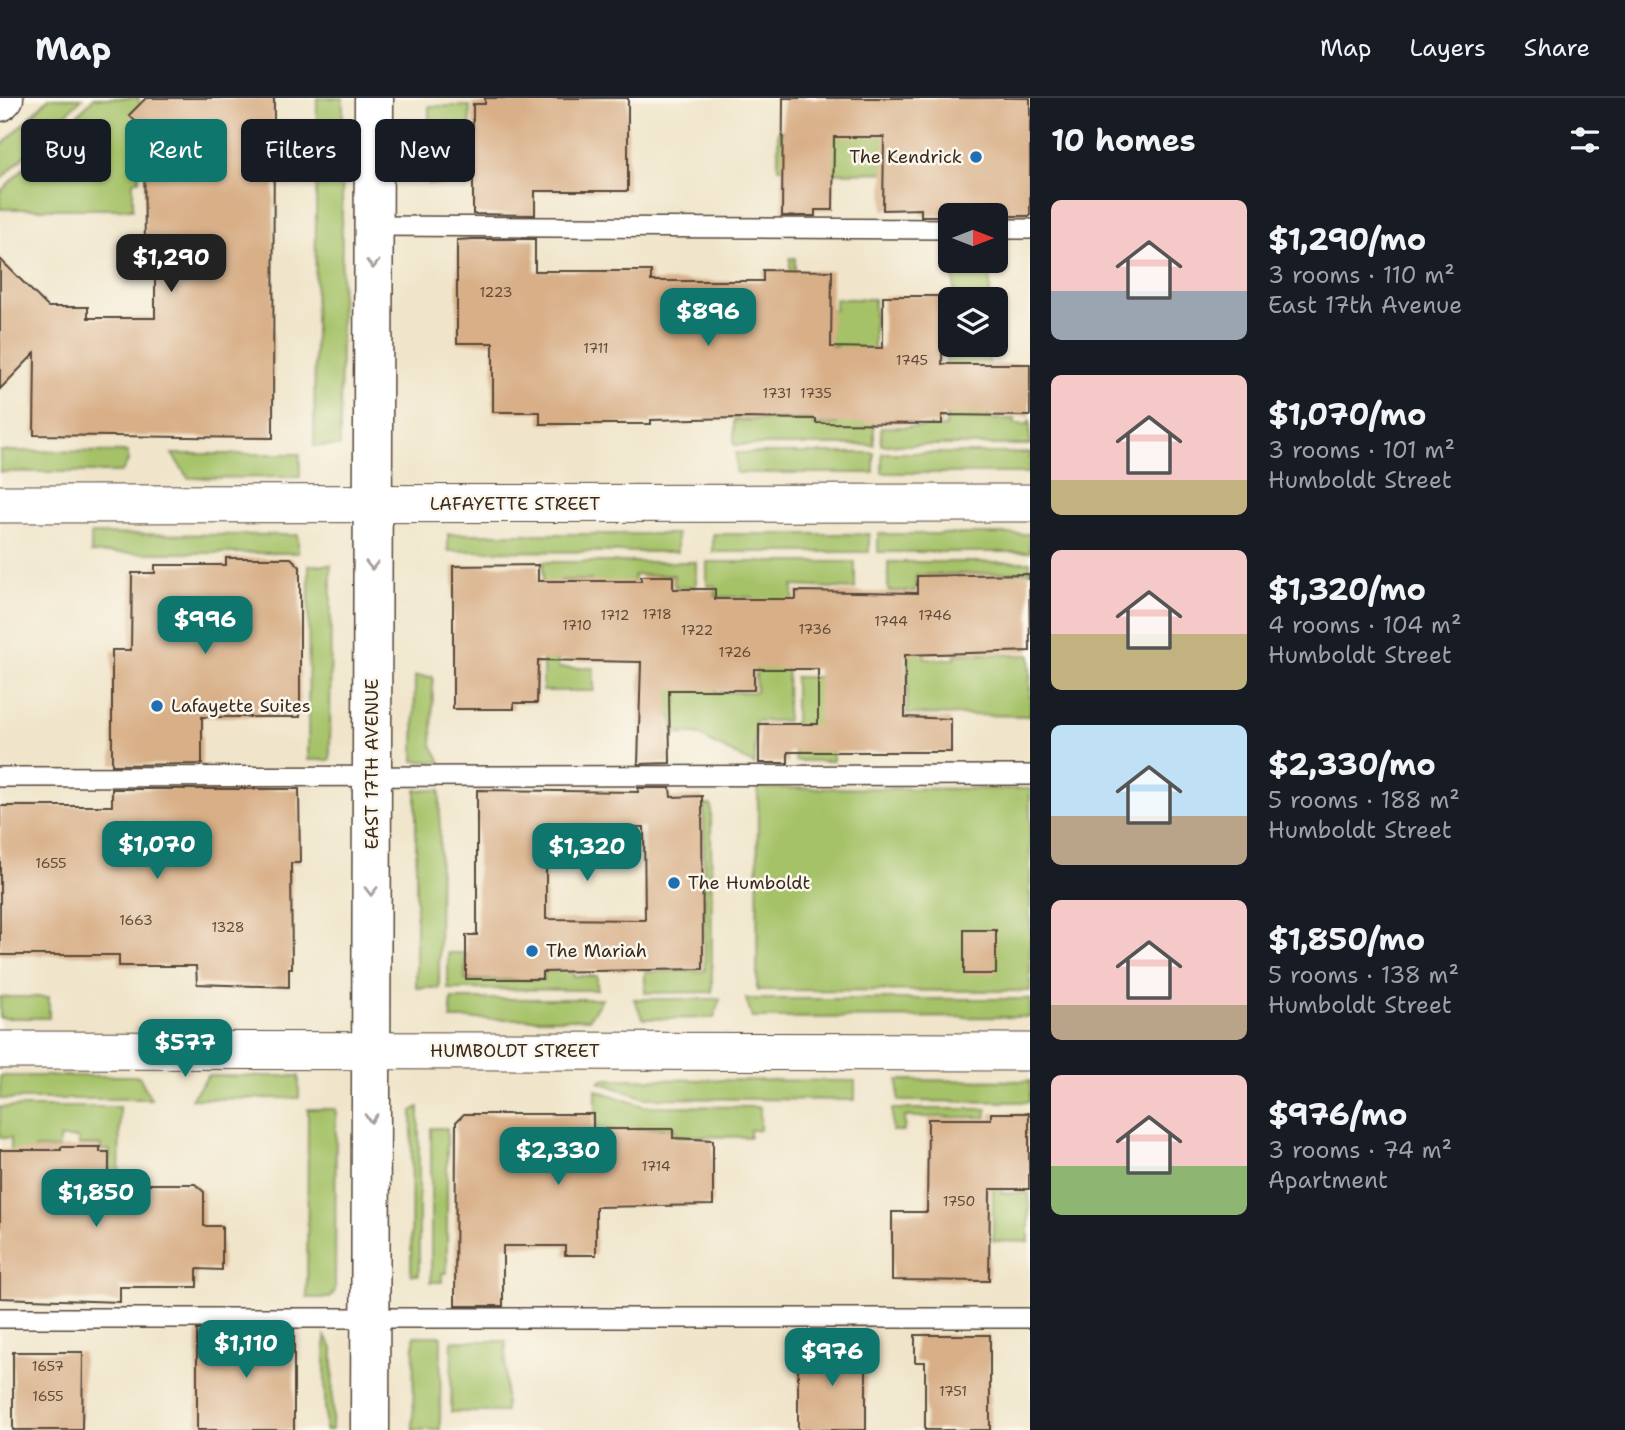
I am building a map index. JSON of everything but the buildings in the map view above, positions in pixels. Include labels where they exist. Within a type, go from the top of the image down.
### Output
[{"type":"main road","points":[[0,102],[4,98]]},
{"type":"main road","name":"EAST 17TH AVENUE","points":[[370,1430],[374,98]]},
{"type":"street","name":"LAFAYETTE STREET","points":[[0,504],[1030,503]]},
{"type":"street","name":"HUMBOLDT STREET","points":[[0,1050],[1030,1052]]},
{"type":"lane","points":[[373,226],[938,229]]},
{"type":"lane","points":[[1008,229],[1030,229]]},
{"type":"lane","points":[[0,777],[1030,775]]},
{"type":"lane","points":[[0,1318],[1030,1318]]},
{"type":"green space","points":[[49,98],[82,98],[61,119],[28,119]]},
{"type":"green space","points":[[94,98],[139,98],[139,119],[125,119],[125,182],[133,182],[133,209],[0,209],[0,192],[21,171],[21,182],[111,182],[111,119],[73,119]]},
{"type":"green space","points":[[317,98],[343,98],[343,119],[317,119]]},
{"type":"green space","points":[[429,106],[470,106],[470,119],[429,119]]},
{"type":"green space","points":[[21,126],[21,159],[0,180],[0,147]]},
{"type":"green space","points":[[778,131],[913,133],[914,172],[820,173],[819,168],[778,168]]},
{"type":"green space","points":[[316,182],[342,182],[340,446],[314,446]]},
{"type":"green space","points":[[429,182],[470,182],[470,184]]},
{"type":"green space","points":[[790,258],[795,258],[795,310],[835,310],[835,299],[874,299],[874,445],[734,445],[734,420],[813,420],[814,425],[837,424],[837,346],[803,346],[790,290]]},
{"type":"green space","points":[[954,273],[990,273],[990,287],[954,287]]},
{"type":"green space","points":[[946,357],[989,357],[989,419],[1015,419],[1015,424],[1029,424],[1030,419],[1030,445],[881,445],[881,427],[946,427]]},
{"type":"green space","points":[[0,451],[128,452],[128,461],[122,472],[0,472]]},
{"type":"green space","points":[[736,453],[874,453],[874,473],[736,473]]},
{"type":"green space","points":[[882,453],[1030,453],[1030,473],[882,473]]},
{"type":"green space","points":[[172,454],[300,454],[300,477],[188,478]]},
{"type":"green space","points":[[91,534],[298,535],[298,553],[91,553]]},
{"type":"green space","points":[[448,534],[677,534],[677,552],[448,551]]},
{"type":"green space","points":[[713,534],[869,534],[869,552],[713,552]]},
{"type":"green space","points":[[878,534],[1030,534],[1030,552],[878,552]]},
{"type":"green space","points":[[543,562],[696,562],[696,587],[675,587],[674,575],[634,575],[634,588],[591,588],[591,580],[561,580],[561,589],[557,589],[558,668],[594,668],[594,691],[543,691]]},
{"type":"green space","points":[[707,562],[855,562],[855,589],[793,586],[793,615],[754,611],[753,597],[716,597],[716,586],[707,586]]},
{"type":"green space","points":[[888,562],[1030,562],[1030,572],[916,575],[915,591],[888,591]]},
{"type":"green space","points":[[309,565],[331,565],[330,760],[308,760]]},
{"type":"green space","points":[[756,616],[788,616],[787,721],[756,721],[755,765],[696,734],[673,734],[672,717],[641,717],[641,673],[716,674],[716,692],[756,692]]},
{"type":"green space","points":[[925,640],[925,659],[955,659],[955,654],[1030,655],[1030,716],[907,714],[908,652]]},
{"type":"green space","points":[[415,676],[433,677],[432,745],[441,762],[414,761]]},
{"type":"green space","points":[[795,677],[833,677],[833,761],[795,761]]},
{"type":"green space","points":[[758,788],[1030,789],[1030,991],[757,990]]},
{"type":"green space","points":[[416,790],[440,790],[439,988],[416,988]]},
{"type":"green space","points":[[704,805],[711,805],[712,992],[645,993],[645,972],[705,971]]},
{"type":"green space","points":[[448,953],[465,953],[465,980],[544,980],[544,972],[573,970],[573,976],[597,976],[597,990],[448,989]]},
{"type":"green space","points":[[0,997],[49,997],[49,1018],[0,1018]]},
{"type":"green space","points":[[451,999],[602,999],[589,1019],[451,1019]]},
{"type":"green space","points":[[634,999],[720,999],[714,1018],[643,1019]]},
{"type":"green space","points":[[746,999],[1030,999],[1030,1017],[752,1018]]},
{"type":"green space","points":[[0,1076],[139,1076],[151,1099],[0,1099]]},
{"type":"green space","points":[[208,1076],[299,1076],[299,1098],[191,1099]]},
{"type":"green space","points":[[602,1079],[855,1081],[855,1100],[645,1098],[599,1082]]},
{"type":"green space","points":[[898,1080],[1030,1081],[1030,1102],[898,1101]]},
{"type":"green space","points":[[596,1090],[643,1106],[760,1107],[760,1130],[750,1130],[750,1137],[675,1136],[674,1128],[637,1128],[636,1133],[596,1133]]},
{"type":"green space","points":[[0,1107],[120,1107],[119,1201],[110,1201],[110,1150],[101,1150],[101,1145],[79,1145],[78,1138],[59,1138],[59,1149],[35,1148],[35,1210],[11,1194],[11,1138],[0,1138]]},
{"type":"green space","points":[[419,1107],[419,1275],[411,1275],[412,1111]]},
{"type":"green space","points":[[308,1109],[336,1109],[335,1291],[330,1298],[307,1298]]},
{"type":"green space","points":[[892,1109],[987,1109],[987,1117],[905,1117],[904,1131],[892,1131]]},
{"type":"green space","points":[[431,1128],[447,1128],[447,1273],[442,1273],[442,1282],[431,1282]]},
{"type":"green space","points":[[993,1180],[1002,1180],[1002,1193],[1029,1193],[1029,1242],[993,1241]]},
{"type":"green space","points":[[325,1336],[333,1348],[332,1430],[325,1430]]},
{"type":"green space","points":[[414,1336],[441,1336],[440,1430],[413,1430]]},
{"type":"green space","points":[[452,1341],[506,1341],[505,1412],[451,1412]]},
{"type":"place","name":"The Kendrick","points":[[976,157]]},
{"type":"place","name":"Lafayette Suites","points":[[157,706]]},
{"type":"place","name":"The Humboldt","points":[[674,883]]},
{"type":"place","name":"The Mariah","points":[[532,951]]}]
